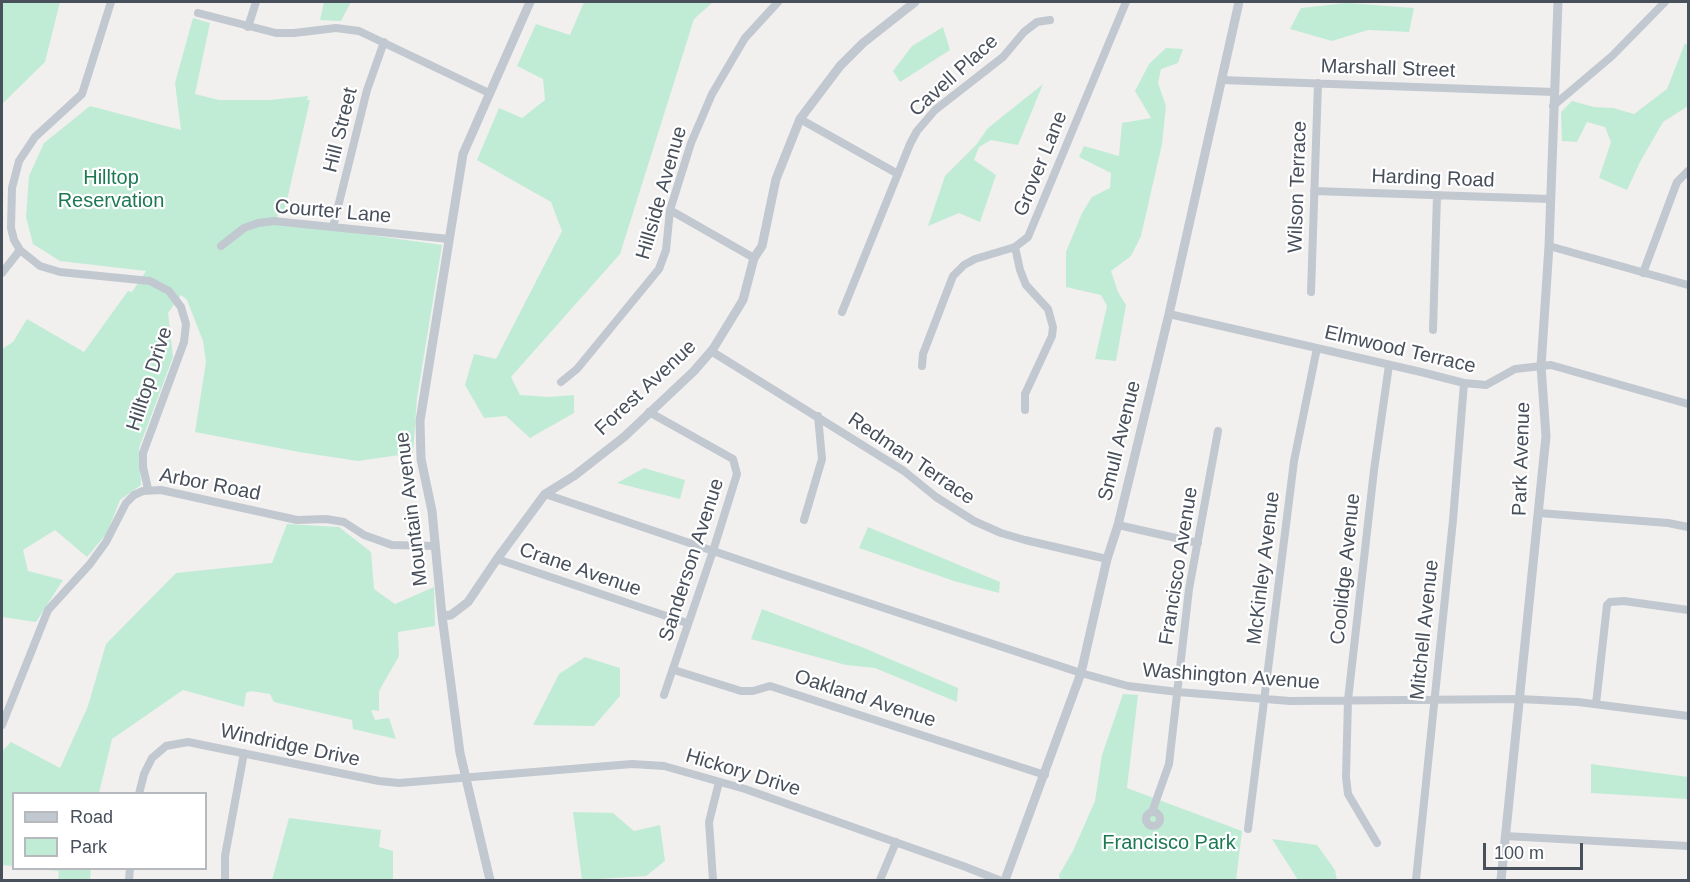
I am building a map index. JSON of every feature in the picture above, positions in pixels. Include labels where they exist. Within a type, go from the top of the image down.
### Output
[{"type":"street","points":[[2,273],[20,250],[11,228],[12,188],[16,170],[35,137],[82,94],[111,2]]},
{"type":"street","points":[[248,27],[256,2]]},
{"type":"street","name":"Mountain Avenue","points":[[490,880],[465,776],[455,718],[432,511],[421,459],[420,421],[463,154],[530,2]]},
{"type":"street","name":"Hillside Avenue","points":[[561,382],[577,369],[659,269],[666,250],[670,210],[691,143],[712,94],[745,38],[777,2]]},
{"type":"street","name":"Forest Avenue","points":[[442,616],[451,615],[468,602],[545,494],[574,476],[615,443],[694,371],[711,351],[729,326],[743,300],[753,258],[762,246],[776,180],[800,118],[840,66],[863,43],[915,2]]},
{"type":"street","name":"Grover Lane","points":[[1015,247],[1028,237],[1033,228],[1126,2]]},
{"type":"street","name":"Smull Avenue","points":[[1005,880],[1081,673],[1107,559],[1118,525],[1169,314],[1239,2]]},
{"type":"street","name":"Park Avenue","points":[[1501,880],[1546,429],[1541,366],[1549,246],[1558,2]]},
{"type":"street","points":[[1553,106],[1612,56],[1665,2]]},
{"type":"street","points":[[198,13],[276,33],[346,29],[366,33],[489,93]]},
{"type":"street","name":"Cavell Place","points":[[842,312],[913,137],[928,117],[1003,57],[1024,32],[1037,22],[1050,20]]},
{"type":"street","name":"Hill Street","points":[[333,227],[367,90],[384,42]]},
{"type":"street","name":"Marshall Street","points":[[1221,80],[1554,92]]},
{"type":"street","name":"Wilson Terrace","points":[[1311,292],[1318,83]]},
{"type":"street","points":[[800,118],[898,174]]},
{"type":"street","points":[[1643,273],[1677,182],[1689,171]]},
{"type":"street","name":"Harding Road","points":[[1314,191],[1550,199]]},
{"type":"street","points":[[1433,330],[1437,195]]},
{"type":"street","points":[[670,210],[753,258]]},
{"type":"street","name":"Courter Lane","points":[[221,246],[244,228],[266,222],[282,221],[449,239]]},
{"type":"street","points":[[1549,246],[1689,285]]},
{"type":"street","points":[[922,366],[923,354],[953,276],[964,265],[975,259],[1015,247],[1026,285],[1048,309],[1053,327],[1052,336],[1024,394],[1025,410]]},
{"type":"street","name":"Hilltop Drive","points":[[20,250],[40,266],[60,272],[157,283],[169,291],[181,307],[186,324],[184,342],[143,453],[143,467],[148,489]]},
{"type":"street","name":"Elmwood Terrace","points":[[1169,314],[1464,383],[1486,385],[1515,369],[1551,365],[1689,404]]},
{"type":"street","name":"McKinley Avenue","points":[[1248,829],[1294,461],[1317,348]]},
{"type":"street","name":"Redman Terrace","points":[[711,351],[904,471],[936,497],[974,521],[1001,533],[1025,540],[1107,559]]},
{"type":"street","name":"Coolidge Avenue","points":[[1377,843],[1348,794],[1346,777],[1348,700],[1374,470],[1389,364]]},
{"type":"street","name":"Mitchell Avenue","points":[[1416,880],[1452,531],[1464,383]]},
{"type":"street","name":"Sanderson Avenue","points":[[648,412],[733,459],[737,474],[664,695]]},
{"type":"street","points":[[804,520],[822,459],[818,416]]},
{"type":"street","name":"Francisco Avenue","points":[[1152,812],[1169,764],[1189,589],[1218,431]]},
{"type":"street","name":"Arbor Road","points":[[2,725],[48,610],[101,549],[126,503],[138,493],[148,489],[161,490],[297,519],[326,519],[344,522],[364,535],[392,545],[435,546]]},
{"type":"street","name":"Washington Avenue","points":[[545,494],[1081,673],[1128,686],[1290,701],[1520,699],[1596,704],[1689,716]]},
{"type":"street","points":[[1539,513],[1668,523],[1689,527]]},
{"type":"street","points":[[1118,525],[1198,543]]},
{"type":"street","name":"Crane Avenue","points":[[497,559],[687,623]]},
{"type":"street","points":[[1596,704],[1607,605],[1610,602],[1624,601],[1689,610]]},
{"type":"street","name":"Oakland Avenue","points":[[674,670],[741,691],[753,691],[770,686],[1045,776]]},
{"type":"street","name":"Windridge Drive","points":[[140,792],[147,765],[158,751],[170,745],[188,742],[380,781],[399,783],[465,776]]},
{"type":"street","points":[[225,880],[225,856],[244,753]]},
{"type":"street","name":"Hickory Drive","points":[[465,776],[632,764],[664,766],[745,789],[999,880]]},
{"type":"street","points":[[713,880],[709,822],[720,782]]},
{"type":"street","points":[[1505,836],[1689,846]]},
{"type":"street","points":[[880,880],[896,842]]},
{"type":"green space","points":[[2,2],[60,2],[45,62],[2,104]]},
{"type":"green space","points":[[324,2],[351,2],[341,21],[320,20]]},
{"type":"green space","points":[[584,2],[713,2],[694,19],[620,254],[511,377],[520,395],[549,397],[574,395],[574,413],[530,438],[506,416],[484,418],[465,385],[474,354],[496,359],[562,231],[551,202],[477,160],[499,108],[522,118],[545,100],[543,79],[517,66],[536,24],[570,35]]},
{"type":"green space","points":[[1347,3],[1414,8],[1409,32],[1368,30],[1332,41],[1290,29],[1301,8]]},
{"type":"green space","name":"Hilltop Reservation","points":[[193,18],[210,23],[195,94],[219,100],[270,100],[308,96],[307,100],[310,100],[284,213],[278,214],[276,222],[442,245],[417,398],[413,453],[358,461],[195,432],[206,362],[203,341],[187,300],[181,295],[168,313],[173,357],[139,448],[141,485],[120,500],[107,533],[87,557],[55,530],[23,550],[28,571],[63,580],[36,622],[2,617],[2,349],[13,342],[27,319],[84,352],[128,291],[132,292],[146,271],[60,261],[33,244],[26,217],[29,176],[44,143],[90,106],[181,130],[175,83]]},
{"type":"green space","points":[[943,27],[950,50],[900,82],[893,71],[912,46]]},
{"type":"green space","points":[[1685,43],[1688,46],[1688,106],[1663,122],[1627,190],[1599,178],[1611,142],[1605,127],[1587,122],[1577,142],[1562,141],[1561,112],[1572,101],[1634,114],[1667,89]]},
{"type":"green space","points":[[1166,48],[1183,49],[1178,63],[1161,69],[1158,83],[1166,106],[1162,144],[1141,236],[1131,256],[1111,271],[1118,292],[1126,305],[1116,361],[1095,359],[1107,306],[1101,295],[1066,287],[1066,252],[1082,213],[1092,197],[1110,188],[1111,173],[1079,157],[1084,146],[1119,156],[1122,123],[1151,118],[1135,91],[1149,64]]},
{"type":"green space","points":[[1043,84],[1018,145],[991,140],[979,147],[974,160],[996,175],[980,222],[959,213],[928,226],[945,176],[976,145],[988,128]]},
{"type":"green space","points":[[644,468],[685,480],[680,499],[617,483]]},
{"type":"green space","points":[[287,524],[339,527],[371,552],[374,589],[395,604],[434,587],[435,626],[398,632],[399,656],[379,691],[379,711],[371,710],[375,720],[389,718],[396,739],[353,729],[352,720],[274,702],[270,694],[251,691],[246,693],[244,707],[183,690],[112,739],[99,792],[12,792],[12,866],[2,865],[2,751],[11,742],[60,768],[88,706],[106,644],[176,573],[272,563]]},
{"type":"green space","points":[[868,527],[1000,582],[999,593],[954,581],[859,548]]},
{"type":"green space","points":[[762,609],[864,648],[958,688],[957,702],[875,668],[846,665],[751,639]]},
{"type":"green space","points":[[585,657],[620,668],[620,696],[594,726],[533,725],[559,674]]},
{"type":"green space","name":"Francisco Park","points":[[1123,694],[1138,695],[1127,788],[1242,831],[1236,880],[1060,880],[1059,875],[1073,851],[1095,801],[1102,755]]},
{"type":"green space","points":[[1591,764],[1688,777],[1688,799],[1591,793]]},
{"type":"green space","points":[[573,812],[613,813],[634,831],[660,825],[665,861],[646,876],[582,880]]},
{"type":"green space","points":[[289,818],[381,830],[379,847],[393,851],[393,880],[272,880]]},
{"type":"green space","points":[[1272,839],[1317,845],[1335,870],[1337,880],[1298,880]]},
{"type":"green space","points":[[46,870],[91,870],[90,880],[58,880],[59,871]]}]
